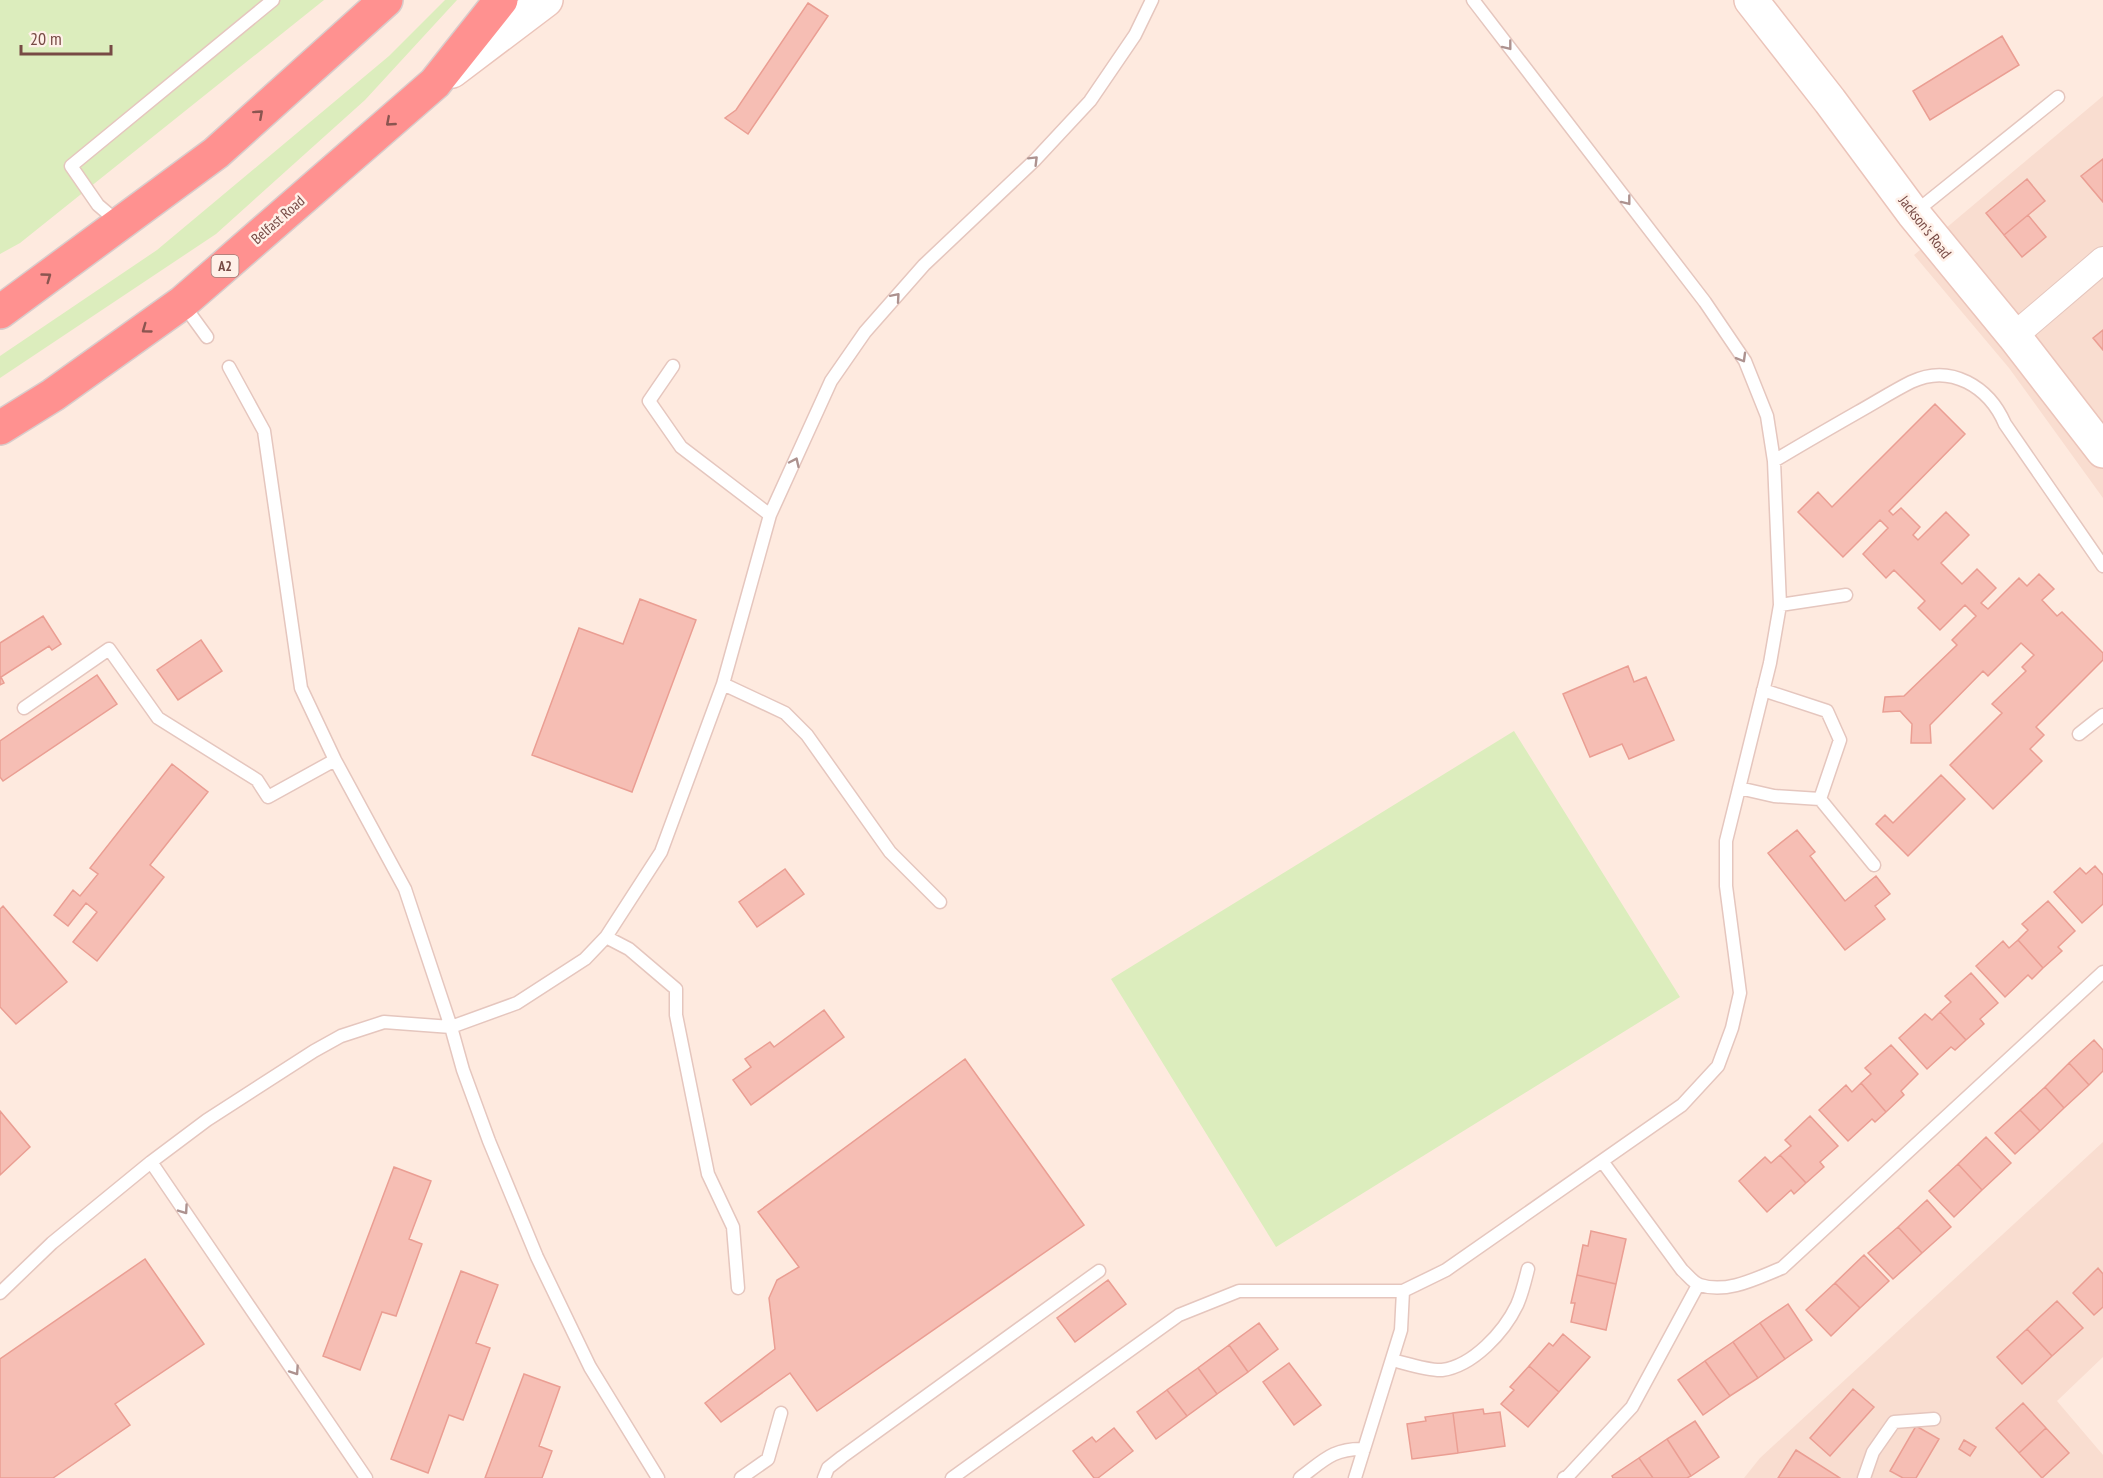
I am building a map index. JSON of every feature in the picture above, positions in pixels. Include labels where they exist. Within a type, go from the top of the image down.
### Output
[{"type":"highway","name":"A2","points":[[435,83],[501,0]]},
{"type":"highway","points":[[0,312],[216,153],[376,10]]},
{"type":"highway","name":"Belfast Road","points":[[0,428],[53,395],[182,303],[435,83]]},
{"type":"street","name":"Belfast Road","points":[[435,83],[546,0]]},
{"type":"street","name":"Jackson's Road","points":[[1751,0],[1914,213],[2014,336],[2103,452]]},
{"type":"street","points":[[2014,336],[2103,260]]},
{"type":"lane","points":[[120,224],[98,205],[71,165],[273,0]]},
{"type":"lane","points":[[0,1293],[52,1243],[151,1162],[207,1120],[341,1036],[384,1022],[451,1027],[517,1003],[585,959],[606,938],[661,852],[723,684],[770,515],[831,381],[865,332],[924,265],[1035,160],[1090,101],[1135,35],[1152,0]]},
{"type":"lane","points":[[952,1478],[1179,1315],[1239,1292],[1403,1291],[1446,1270],[1682,1105],[1718,1066],[1732,1028],[1740,993],[1725,886],[1726,841],[1763,690],[1780,605],[1774,461],[1767,416],[1745,361],[1705,302],[1473,0]]},
{"type":"lane","points":[[1914,213],[2058,97]]},
{"type":"lane","points":[[182,303],[207,337]]},
{"type":"lane","points":[[673,366],[649,401],[681,447],[770,515]]},
{"type":"lane","points":[[229,367],[264,431],[301,688],[335,760],[405,890],[463,1070],[489,1141],[537,1257],[590,1367],[658,1478]]},
{"type":"lane","points":[[1774,461],[1911,382],[1938,376],[1966,381],[1979,388],[1999,410],[2005,424],[2103,566]]},
{"type":"lane","points":[[1780,605],[1846,596]]},
{"type":"lane","points":[[24,708],[109,649],[158,718],[257,780],[268,797],[335,760]]},
{"type":"lane","points":[[723,684],[734,687],[785,713],[807,735],[890,852],[940,902]]},
{"type":"lane","points":[[1763,690],[1827,711],[1840,740],[1820,799]]},
{"type":"lane","points":[[2079,734],[2103,715]]},
{"type":"lane","points":[[1739,788],[1774,796],[1820,799],[1874,865]]},
{"type":"lane","points":[[606,938],[629,949],[676,989],[676,1015],[708,1174],[733,1227],[738,1288]]},
{"type":"lane","points":[[1602,1161],[1682,1270],[1698,1285],[1734,1287],[1782,1268],[2103,972]]},
{"type":"lane","points":[[151,1162],[366,1478]]},
{"type":"lane","points":[[1392,1360],[1440,1370],[1460,1365],[1475,1356],[1497,1334],[1517,1306],[1528,1269]]},
{"type":"lane","points":[[824,1478],[828,1468],[842,1457],[1099,1271]]},
{"type":"lane","points":[[1563,1478],[1568,1476],[1632,1407],[1698,1285]]},
{"type":"lane","points":[[1355,1478],[1401,1330],[1403,1291]]},
{"type":"lane","points":[[741,1478],[768,1459],[781,1413]]},
{"type":"lane","points":[[1864,1478],[1873,1452],[1894,1422],[1934,1419]]},
{"type":"lane","points":[[1300,1478],[1334,1453],[1350,1449],[1364,1449]]},
{"type":"shaded area","points":[[2103,96],[2103,498],[2009,368],[1914,255]]},
{"type":"shaded area","points":[[2103,1142],[2103,1357],[2057,1401],[2103,1455],[2103,1478],[1744,1478],[1760,1458]]},
{"type":"green space","points":[[0,0],[324,0],[20,243],[0,254]]},
{"type":"green space","points":[[445,0],[457,0],[365,100],[216,234],[0,378],[0,356],[157,250],[389,56]]},
{"type":"green space","points":[[1514,731],[1680,997],[1276,1247],[1111,979]]},
{"type":"building","points":[[808,3],[828,16],[748,134],[725,118],[736,110]]},
{"type":"building","points":[[2002,36],[2019,65],[1930,120],[1913,91]]},
{"type":"building","points":[[2103,159],[2103,202],[2081,176]]},
{"type":"building","points":[[2027,179],[2045,201],[2004,235],[1986,213]]},
{"type":"building","points":[[2028,215],[2046,237],[2022,257],[2004,235]]},
{"type":"building","points":[[2103,330],[2103,350],[2093,338]]},
{"type":"building","points":[[1935,404],[1965,434],[1889,511],[1893,515],[1901,508],[1920,527],[1913,535],[1918,540],[1946,512],[1969,535],[1941,563],[1962,584],[1977,569],[1996,588],[1981,603],[1988,609],[2019,578],[2027,586],[2039,574],[2054,589],[2042,600],[2057,616],[2062,612],[2103,653],[2103,660],[2036,727],[2044,735],[2030,749],[2042,761],[1993,809],[1950,765],[2002,713],[1992,704],[2026,671],[2022,667],[2034,655],[2021,643],[1988,676],[1983,671],[1930,725],[1931,743],[1911,743],[1912,724],[1900,711],[1883,712],[1885,697],[1904,696],[1957,645],[1952,640],[1976,616],[1965,605],[1940,630],[1918,608],[1925,601],[1894,570],[1886,578],[1863,554],[1888,528],[1880,520],[1843,557],[1798,512],[1818,492],[1832,507]]},
{"type":"building","points":[[640,599],[696,620],[632,792],[532,755],[579,628],[623,644]]},
{"type":"building","points":[[43,616],[61,644],[52,650],[49,646],[1,677],[4,683],[0,685],[0,643]]},
{"type":"building","points":[[201,640],[222,671],[178,700],[157,670]]},
{"type":"building","points":[[1628,666],[1634,682],[1646,677],[1674,740],[1629,759],[1622,744],[1590,757],[1563,694]]},
{"type":"building","points":[[97,675],[117,704],[3,781],[0,777],[0,741]]},
{"type":"building","points":[[172,764],[208,792],[150,865],[164,877],[97,961],[73,942],[97,912],[86,903],[68,926],[54,915],[73,890],[80,896],[98,874],[90,868]]},
{"type":"building","points":[[1941,775],[1965,799],[1908,856],[1876,824],[1885,815],[1893,823]]},
{"type":"building","points":[[1797,830],[1815,852],[1810,856],[1845,901],[1876,876],[1890,894],[1875,906],[1885,919],[1845,950],[1768,853]]},
{"type":"building","points":[[2095,866],[2103,875],[2103,904],[2082,923],[2054,892],[2080,868],[2086,874]]},
{"type":"building","points":[[785,869],[804,894],[757,927],[739,902]]},
{"type":"building","points":[[2048,901],[2075,931],[2058,947],[2062,951],[2043,968],[2018,940],[2028,930],[2022,924]]},
{"type":"building","points":[[3,906],[67,982],[16,1024],[0,1007],[0,909]]},
{"type":"building","points":[[2018,940],[2043,968],[2032,979],[2028,975],[2005,997],[1976,966],[2003,941],[2009,948]]},
{"type":"building","points":[[1971,973],[1998,1003],[1980,1019],[1984,1024],[1966,1040],[1940,1012],[1951,1002],[1945,996]]},
{"type":"building","points":[[824,1010],[844,1037],[751,1105],[733,1080],[751,1067],[745,1059],[770,1042],[774,1047]]},
{"type":"building","points":[[1940,1012],[1966,1040],[1955,1050],[1951,1047],[1927,1069],[1899,1038],[1925,1014],[1932,1020]]},
{"type":"building","points":[[2094,1040],[2103,1050],[2103,1071],[2089,1085],[2069,1063]]},
{"type":"building","points":[[1891,1045],[1918,1074],[1901,1091],[1904,1095],[1886,1112],[1861,1083],[1871,1074],[1865,1068]]},
{"type":"building","points":[[965,1059],[1084,1225],[817,1411],[790,1373],[721,1422],[705,1403],[775,1349],[769,1298],[777,1280],[799,1267],[758,1212]]},
{"type":"building","points":[[2069,1063],[2089,1085],[2064,1108],[2045,1087]]},
{"type":"building","points":[[1861,1083],[1886,1112],[1875,1122],[1872,1119],[1848,1141],[1819,1110],[1846,1085],[1852,1092]]},
{"type":"building","points":[[2045,1087],[2064,1108],[2040,1131],[2020,1110]]},
{"type":"building","points":[[2020,1110],[2040,1131],[2015,1154],[1995,1133]]},
{"type":"building","points":[[0,1111],[30,1147],[0,1175]]},
{"type":"building","points":[[1810,1116],[1838,1146],[1820,1162],[1824,1167],[1806,1183],[1780,1155],[1791,1146],[1785,1140]]},
{"type":"building","points":[[1986,1137],[2011,1163],[1982,1190],[1958,1164]]},
{"type":"building","points":[[1780,1155],[1806,1183],[1794,1194],[1791,1190],[1767,1212],[1739,1181],[1765,1157],[1771,1163]]},
{"type":"building","points":[[1958,1164],[1982,1190],[1954,1217],[1929,1191]]},
{"type":"building","points":[[394,1167],[431,1181],[409,1239],[422,1244],[396,1316],[382,1312],[360,1370],[323,1356]]},
{"type":"building","points":[[1927,1200],[1951,1227],[1922,1253],[1898,1227]]},
{"type":"building","points":[[1898,1227],[1922,1253],[1893,1279],[1868,1253]]},
{"type":"building","points":[[1591,1231],[1626,1239],[1616,1284],[1577,1275],[1583,1245],[1588,1246]]},
{"type":"building","points":[[1864,1255],[1889,1281],[1860,1308],[1835,1283]]},
{"type":"building","points":[[145,1259],[204,1344],[115,1404],[130,1425],[53,1478],[0,1478],[0,1359]]},
{"type":"building","points":[[2098,1268],[2103,1274],[2103,1307],[2094,1315],[2073,1293]]},
{"type":"building","points":[[461,1271],[498,1285],[476,1343],[490,1348],[463,1420],[449,1415],[428,1473],[391,1459]]},
{"type":"building","points":[[1577,1275],[1616,1284],[1606,1330],[1571,1322],[1575,1303],[1571,1303]]},
{"type":"building","points":[[1108,1280],[1126,1304],[1075,1342],[1057,1318]]},
{"type":"building","points":[[1835,1283],[1860,1308],[1831,1336],[1806,1310]]},
{"type":"building","points":[[2057,1301],[2083,1328],[2052,1356],[2027,1329]]},
{"type":"building","points":[[1788,1304],[1812,1340],[1785,1359],[1760,1323]]},
{"type":"building","points":[[1259,1323],[1278,1349],[1248,1372],[1229,1345]]},
{"type":"building","points":[[1760,1323],[1785,1359],[1758,1378],[1733,1342]]},
{"type":"building","points":[[2027,1329],[2052,1356],[2022,1384],[1997,1357]]},
{"type":"building","points":[[1563,1334],[1590,1357],[1559,1392],[1529,1366],[1549,1343],[1553,1346]]},
{"type":"building","points":[[1733,1342],[1758,1378],[1730,1396],[1705,1361]]},
{"type":"building","points":[[1229,1345],[1248,1372],[1217,1394],[1198,1368]]},
{"type":"building","points":[[1705,1361],[1730,1396],[1703,1415],[1678,1380]]},
{"type":"building","points":[[1289,1363],[1321,1405],[1294,1425],[1263,1382]]},
{"type":"building","points":[[1529,1366],[1559,1392],[1528,1427],[1501,1404],[1514,1390],[1510,1387]]},
{"type":"building","points":[[1198,1368],[1217,1394],[1187,1416],[1167,1390]]},
{"type":"building","points":[[524,1374],[560,1387],[539,1446],[552,1451],[542,1478],[485,1478]]},
{"type":"building","points":[[1853,1389],[1874,1407],[1830,1456],[1810,1438]]},
{"type":"building","points":[[1167,1390],[1187,1416],[1156,1439],[1137,1412]]},
{"type":"building","points":[[2023,1403],[2046,1428],[2019,1453],[1996,1428]]},
{"type":"building","points":[[1483,1409],[1484,1414],[1500,1412],[1505,1446],[1458,1453],[1453,1413]]},
{"type":"building","points":[[1453,1413],[1458,1453],[1412,1459],[1407,1424],[1426,1421],[1425,1417]]},
{"type":"building","points":[[1695,1421],[1719,1457],[1691,1476],[1667,1439]]},
{"type":"building","points":[[1916,1426],[1939,1439],[1916,1478],[1903,1478],[1890,1471]]},
{"type":"building","points":[[1114,1428],[1133,1451],[1098,1478],[1094,1478],[1073,1451],[1092,1437],[1096,1442]]},
{"type":"building","points":[[2046,1428],[2069,1453],[2042,1478],[2019,1453]]},
{"type":"building","points":[[1667,1439],[1691,1476],[1653,1478],[1639,1458]]},
{"type":"building","points":[[1964,1440],[1976,1447],[1970,1456],[1959,1449]]},
{"type":"building","points":[[1796,1450],[1840,1478],[1778,1478]]},
{"type":"building","points":[[1639,1458],[1653,1478],[1613,1478],[1612,1476]]}]
